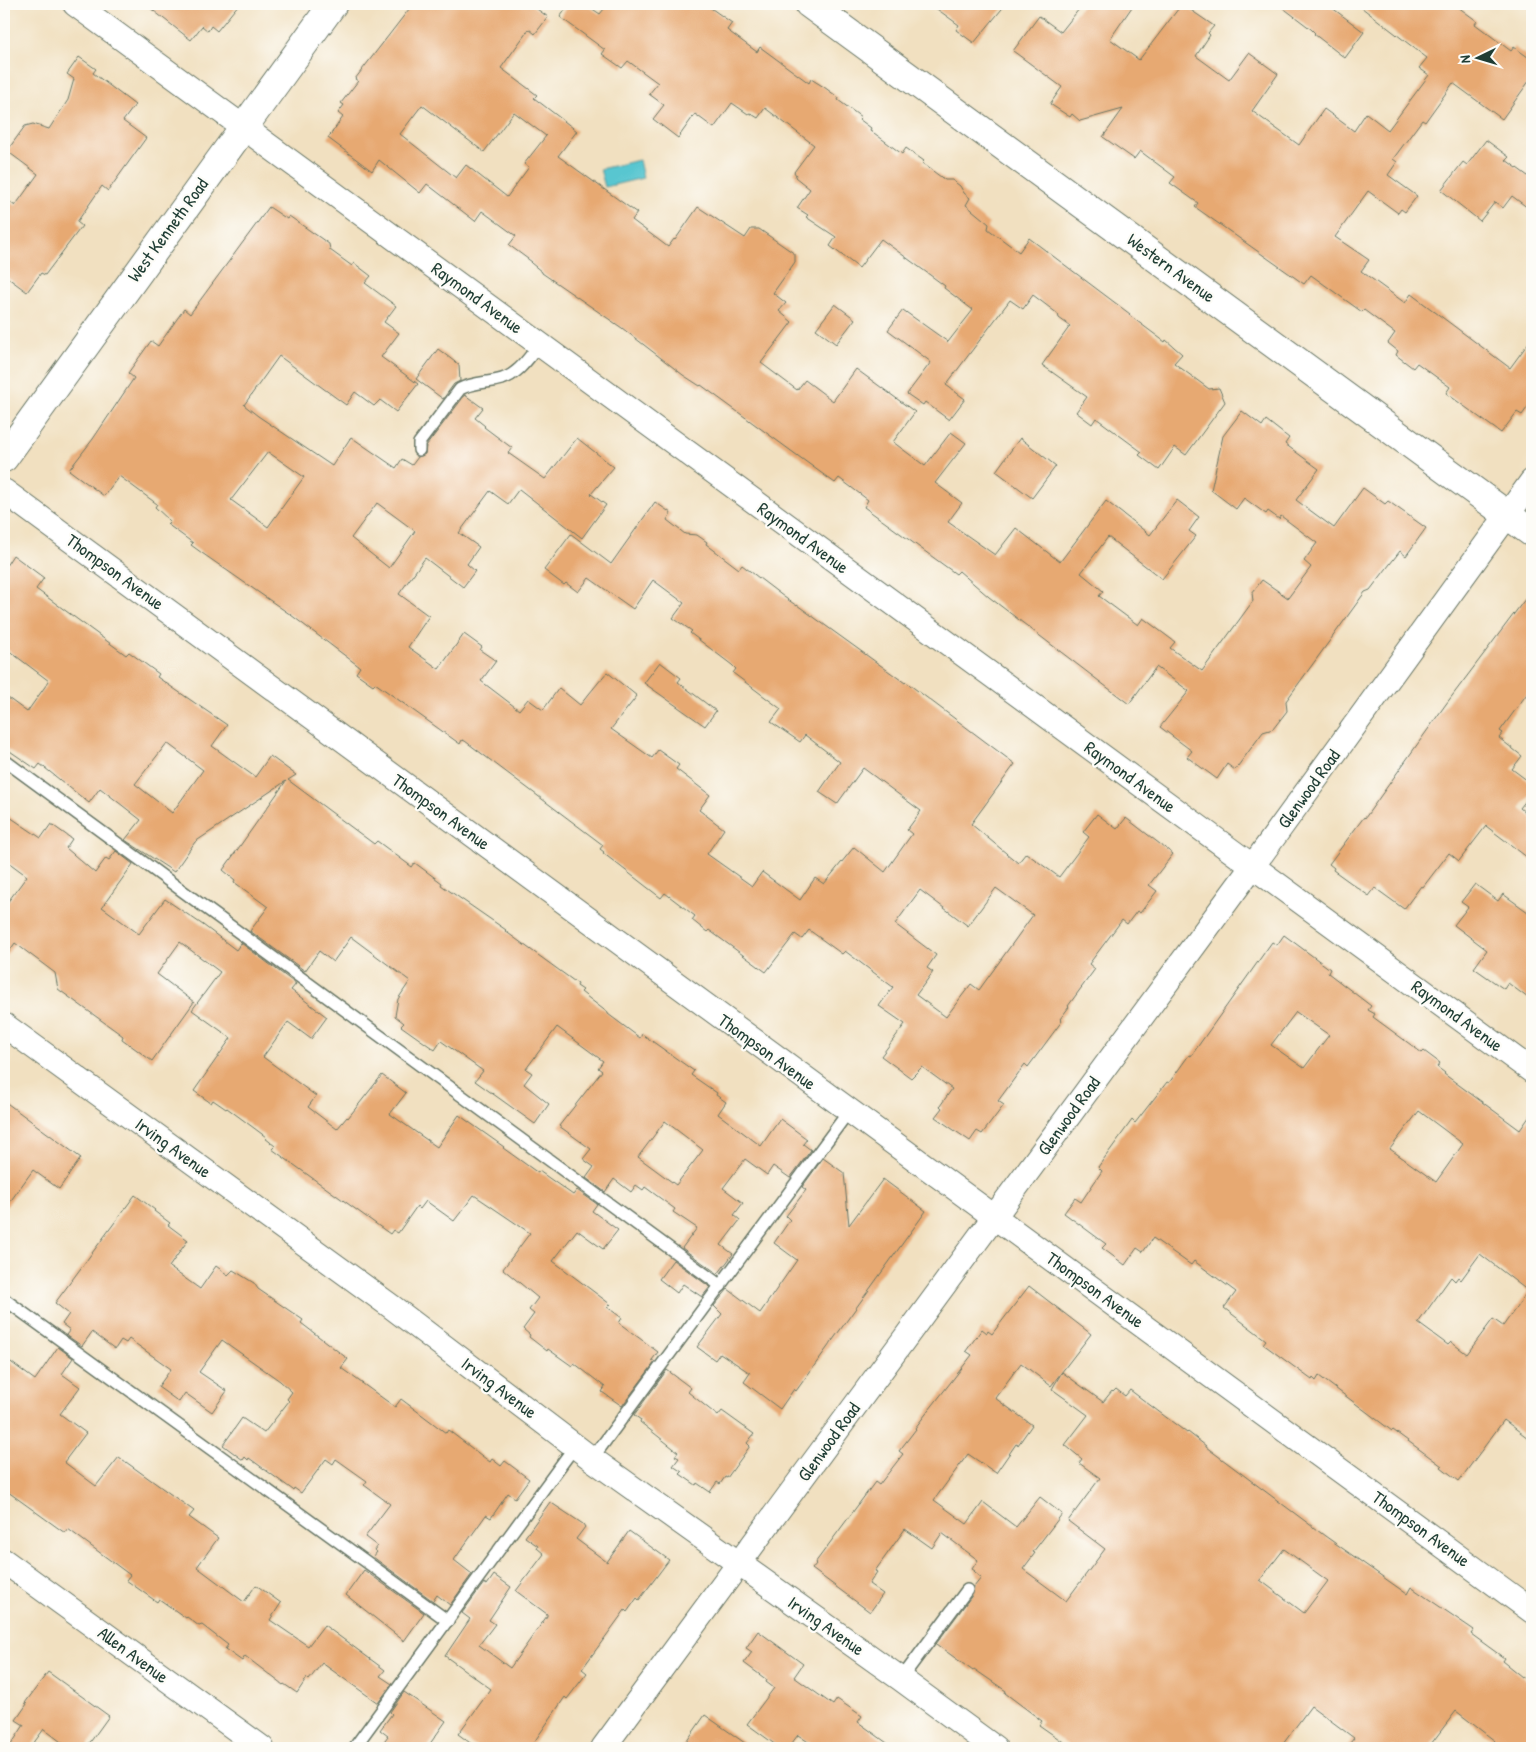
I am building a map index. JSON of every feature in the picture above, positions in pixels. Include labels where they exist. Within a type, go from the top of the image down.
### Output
[{"type":"street","name":"Raymond Avenue","points":[[75,4],[1532,1071]]},
{"type":"street","name":"West Kenneth Road","points":[[4,458],[333,4]]},
{"type":"street","name":"Western Avenue","points":[[810,4],[1532,533]]},
{"type":"street","name":"Glenwood Road","points":[[603,1748],[740,1565],[1252,867],[1532,481]]},
{"type":"street","name":"Thompson Avenue","points":[[4,491],[1532,1611]]},
{"type":"street","name":"Irving Avenue","points":[[4,1026],[392,1307],[584,1453],[996,1748]]},
{"type":"street","name":"Allen Avenue","points":[[4,1561],[262,1748]]},
{"type":"lane","points":[[419,450],[419,443],[460,389],[513,374],[540,344]]},
{"type":"lane","points":[[4,760],[721,1286]]},
{"type":"lane","points":[[354,1748],[448,1620],[721,1286],[848,1111]]},
{"type":"lane","points":[[4,1299],[448,1620]]},
{"type":"lane","points":[[901,1679],[967,1590]]},
{"type":"water","points":[[639,160],[643,178],[605,187],[600,169]]},
{"type":"building","points":[[145,4],[239,4],[217,31],[211,26],[208,31],[202,26],[191,40]]},
{"type":"building","points":[[413,4],[530,4],[548,17],[535,34],[529,29],[501,68],[537,95],[534,98],[577,131],[558,156],[637,213],[632,220],[668,247],[698,207],[745,238],[751,229],[759,229],[795,254],[795,262],[773,293],[786,303],[779,311],[792,322],[761,363],[797,390],[805,380],[833,401],[856,369],[915,412],[893,442],[925,466],[951,432],[966,443],[935,483],[962,503],[948,522],[995,555],[1016,528],[1060,562],[1106,501],[1150,535],[1177,500],[1199,517],[1189,531],[1196,536],[1162,579],[1108,537],[1081,573],[1103,591],[1099,596],[1138,625],[1143,618],[1175,642],[1170,648],[1202,671],[1253,601],[1252,593],[1262,580],[1288,598],[1311,567],[1304,561],[1317,543],[1281,516],[1279,519],[1268,511],[1266,514],[1244,498],[1236,509],[1211,490],[1223,436],[1242,411],[1262,426],[1266,420],[1289,438],[1285,444],[1319,469],[1296,500],[1334,528],[1363,488],[1385,504],[1388,501],[1426,528],[1406,556],[1400,551],[1370,590],[1365,592],[1286,701],[1287,711],[1273,729],[1263,732],[1235,770],[1227,764],[1217,779],[1187,757],[1192,751],[1160,727],[1189,691],[1156,667],[1129,704],[989,597],[959,571],[956,574],[864,507],[868,500],[839,478],[835,483],[701,385],[683,375],[622,328],[542,273],[532,262],[509,245],[516,236],[482,211],[475,221],[427,184],[420,193],[379,160],[372,171],[328,138],[343,117],[338,113],[344,105],[341,103],[358,81],[355,79]],"holes":[[[422,105],[484,152],[514,112],[546,136],[524,164],[529,167],[507,197],[466,165],[456,178],[400,134]]]},
{"type":"building","points":[[570,4],[585,4],[600,14],[608,4],[705,4],[732,23],[727,30],[757,52],[760,47],[809,83],[811,79],[824,87],[861,117],[859,119],[871,128],[870,130],[902,154],[906,148],[945,180],[952,180],[960,186],[970,198],[966,205],[989,224],[988,229],[1019,252],[1029,238],[1165,342],[1166,340],[1182,354],[1174,363],[1209,389],[1219,388],[1225,402],[1186,455],[1175,447],[1159,470],[1139,455],[1142,452],[1096,418],[1092,424],[1076,412],[1087,397],[1042,365],[1070,326],[1033,295],[1023,309],[1010,300],[946,385],[965,399],[949,420],[925,402],[923,405],[907,394],[931,362],[888,330],[903,310],[948,342],[973,310],[944,288],[945,286],[881,239],[859,268],[830,246],[836,237],[806,217],[808,215],[797,208],[810,189],[795,177],[794,172],[814,145],[765,108],[758,118],[750,113],[748,114],[732,103],[714,128],[695,114],[678,138],[653,119],[664,105],[649,94],[658,83],[628,61],[622,68],[602,54],[605,50],[560,17]]},
{"type":"building","points":[[930,4],[1006,4],[974,43],[956,30],[959,25]]},
{"type":"building","points":[[1083,4],[1134,4],[1110,39],[1139,60],[1182,4],[1214,26],[1208,33],[1210,35],[1196,56],[1229,80],[1249,53],[1278,74],[1252,111],[1299,145],[1324,109],[1354,131],[1366,113],[1388,130],[1429,75],[1419,68],[1427,58],[1357,4],[1454,4],[1477,21],[1475,24],[1511,51],[1514,47],[1532,60],[1532,77],[1502,119],[1453,83],[1425,122],[1422,120],[1393,159],[1397,162],[1388,175],[1417,196],[1405,212],[1401,209],[1398,213],[1368,191],[1335,237],[1369,260],[1361,271],[1405,303],[1411,294],[1510,368],[1532,338],[1532,401],[1522,415],[1517,412],[1501,433],[1446,393],[1450,387],[1417,363],[1413,368],[1396,355],[1398,351],[1388,343],[1395,333],[1311,275],[1304,284],[1195,207],[1198,203],[1170,183],[1175,177],[1140,151],[1134,159],[1103,137],[1123,109],[1080,121],[1072,114],[1070,117],[1050,104],[1062,87],[1013,51],[1039,16],[1061,32]]},
{"type":"building","points":[[1278,4],[1327,4],[1364,32],[1345,58]]},
{"type":"building","points":[[79,57],[96,69],[93,73],[135,105],[123,121],[146,138],[108,191],[102,186],[77,222],[82,226],[45,275],[41,273],[27,292],[4,275],[4,197],[15,206],[38,174],[7,151],[25,126],[33,124],[49,129],[68,100],[74,79],[67,74]]},
{"type":"building","points":[[1486,140],[1509,157],[1506,160],[1532,179],[1532,211],[1512,196],[1503,208],[1495,202],[1480,221],[1441,190],[1463,162],[1467,165]]},
{"type":"building","points":[[269,207],[287,219],[289,216],[329,244],[330,250],[352,266],[354,263],[371,276],[365,283],[396,306],[384,322],[399,333],[381,357],[418,384],[396,412],[380,400],[374,406],[355,392],[346,405],[279,356],[244,405],[258,416],[332,466],[351,437],[396,468],[402,459],[412,465],[418,457],[425,454],[426,446],[465,395],[483,408],[475,418],[512,448],[508,453],[545,479],[577,438],[614,467],[591,494],[606,505],[582,538],[519,489],[508,504],[490,491],[459,533],[479,547],[467,564],[475,571],[463,587],[425,558],[399,594],[429,616],[408,647],[439,669],[464,634],[482,647],[480,650],[496,661],[481,681],[519,710],[528,699],[543,710],[559,688],[580,705],[607,672],[637,696],[611,729],[652,758],[658,750],[679,765],[676,769],[710,795],[699,810],[724,829],[707,854],[752,886],[762,872],[800,900],[815,878],[824,884],[854,847],[885,872],[912,834],[907,830],[921,811],[863,768],[837,804],[819,792],[840,762],[805,735],[800,742],[771,722],[781,709],[733,673],[736,669],[732,665],[690,633],[692,631],[673,618],[684,603],[653,580],[633,609],[589,578],[578,592],[566,583],[564,585],[544,570],[571,534],[611,564],[655,502],[671,513],[667,520],[685,534],[697,535],[739,569],[742,565],[784,597],[906,682],[1015,764],[971,824],[1018,863],[1026,853],[1059,877],[1089,837],[1083,832],[1097,814],[1117,829],[1126,818],[1173,854],[1149,885],[1157,891],[1140,913],[1137,911],[1127,924],[1122,920],[1089,964],[1095,969],[1068,1006],[1060,1019],[1062,1021],[1028,1067],[1025,1064],[998,1101],[1004,1105],[982,1134],[977,1131],[970,1141],[935,1117],[952,1089],[922,1067],[911,1078],[881,1056],[905,1024],[879,1006],[893,987],[845,951],[842,954],[809,930],[802,939],[795,934],[766,972],[709,930],[707,932],[692,920],[695,916],[665,893],[661,898],[603,853],[600,849],[603,845],[465,741],[462,740],[460,744],[375,683],[373,685],[356,673],[360,667],[291,615],[191,545],[193,543],[167,524],[170,521],[155,507],[157,504],[119,476],[104,496],[69,470],[93,439],[134,378],[128,373],[151,341],[158,346],[184,309],[190,314]],"holes":[[[268,452],[304,477],[268,527],[231,500]],[[377,503],[415,531],[389,568],[351,538]],[[996,888],[1033,915],[979,990],[971,984],[946,1017],[916,995],[933,972],[927,968],[936,955],[895,924],[920,890],[968,926]]]},
{"type":"building","points":[[835,304],[855,319],[836,344],[816,329]]},
{"type":"building","points":[[438,349],[459,365],[460,381],[454,384],[443,399],[416,379]]},
{"type":"building","points":[[1020,438],[1056,466],[1032,498],[996,471]]},
{"type":"building","points":[[13,555],[44,578],[36,589],[126,655],[129,652],[159,674],[157,677],[227,725],[212,746],[255,777],[270,756],[296,775],[288,780],[374,844],[377,841],[412,867],[415,863],[442,883],[441,885],[506,930],[578,984],[577,986],[583,990],[581,992],[640,1038],[642,1034],[694,1071],[691,1075],[717,1093],[716,1095],[726,1102],[718,1114],[761,1146],[780,1119],[807,1139],[803,1144],[811,1150],[790,1178],[773,1166],[767,1175],[745,1159],[723,1188],[743,1203],[734,1215],[740,1220],[721,1245],[733,1254],[718,1274],[682,1248],[697,1228],[673,1212],[675,1209],[645,1187],[643,1190],[636,1185],[631,1192],[614,1179],[605,1192],[586,1178],[594,1167],[583,1159],[591,1149],[559,1126],[602,1071],[598,1068],[603,1061],[557,1027],[526,1069],[532,1073],[524,1084],[549,1104],[535,1124],[475,1081],[483,1071],[441,1041],[435,1050],[401,1026],[404,1023],[395,1016],[398,999],[410,981],[351,937],[333,962],[319,951],[305,971],[250,931],[268,907],[234,882],[235,880],[223,870],[286,781],[195,842],[174,872],[125,840],[141,820],[100,788],[89,803],[40,764],[36,769],[4,747],[4,695],[27,712],[49,681],[4,647],[4,569]],"holes":[[[167,743],[203,770],[172,813],[135,784]],[[665,1121],[703,1150],[676,1185],[638,1157]]]},
{"type":"building","points":[[1532,590],[1532,687],[1500,731],[1503,733],[1499,738],[1522,756],[1512,769],[1532,784],[1532,793],[1520,808],[1532,818],[1532,861],[1486,826],[1459,861],[1449,853],[1404,909],[1375,888],[1369,896],[1333,870],[1334,868],[1329,864],[1365,818],[1446,704]]},
{"type":"building","points":[[660,662],[681,678],[678,682],[716,711],[705,726],[644,683]]},
{"type":"building","points":[[4,813],[41,838],[51,824],[72,839],[66,848],[95,873],[106,858],[109,860],[116,851],[133,864],[102,907],[139,934],[165,899],[236,950],[241,943],[296,984],[291,990],[327,1017],[311,1039],[288,1022],[263,1057],[316,1096],[308,1107],[337,1129],[382,1075],[406,1093],[390,1114],[437,1147],[459,1115],[538,1173],[539,1171],[573,1195],[577,1190],[597,1204],[592,1211],[618,1230],[603,1249],[577,1230],[553,1261],[610,1304],[607,1307],[622,1318],[619,1323],[658,1352],[652,1360],[655,1362],[622,1406],[602,1392],[605,1387],[574,1363],[572,1366],[548,1349],[547,1351],[529,1337],[530,1335],[523,1329],[534,1314],[529,1310],[538,1298],[503,1269],[530,1233],[474,1195],[454,1221],[426,1201],[420,1209],[417,1206],[398,1233],[393,1230],[390,1234],[272,1149],[275,1146],[266,1137],[227,1108],[213,1100],[211,1103],[194,1091],[231,1038],[192,1010],[220,972],[180,942],[157,974],[194,1002],[152,1061],[122,1039],[123,1036],[58,989],[55,973],[15,943],[4,959],[4,907],[27,876],[4,859]]},
{"type":"building","points":[[1475,884],[1498,901],[1503,894],[1532,915],[1532,1001],[1508,983],[1504,989],[1474,968],[1487,950],[1454,925],[1468,907],[1461,902]]},
{"type":"building","points":[[1284,935],[1330,969],[1328,973],[1371,1006],[1368,1010],[1375,1014],[1373,1017],[1422,1053],[1424,1051],[1440,1063],[1437,1067],[1444,1074],[1520,1130],[1532,1113],[1532,1441],[1504,1420],[1459,1481],[1442,1466],[1319,1376],[1316,1381],[1313,1378],[1312,1380],[1263,1344],[1266,1340],[1224,1308],[1236,1292],[1194,1261],[1191,1265],[1153,1238],[1143,1252],[1137,1248],[1125,1265],[1102,1248],[1106,1244],[1064,1213],[1075,1198],[1081,1202],[1102,1171],[1098,1167],[1132,1120],[1135,1123],[1167,1082],[1169,1083],[1189,1055],[1191,1056],[1272,942],[1277,945]],"holes":[[[1296,1012],[1329,1035],[1304,1068],[1271,1045]],[[1419,1111],[1463,1144],[1436,1182],[1390,1149]],[[1480,1254],[1528,1291],[1503,1326],[1493,1319],[1467,1354],[1451,1342],[1448,1345],[1418,1323],[1451,1277],[1455,1281],[1458,1277],[1461,1280]]]},
{"type":"building","points":[[4,1101],[81,1158],[59,1189],[33,1170],[4,1210]]},
{"type":"building","points":[[823,1158],[844,1173],[849,1225],[883,1179],[926,1211],[796,1391],[794,1389],[780,1409],[744,1382],[750,1373],[720,1353],[715,1360],[697,1347],[722,1314],[714,1306],[728,1289],[760,1313],[797,1260],[774,1243],[790,1220],[786,1216],[806,1190],[802,1187]]},
{"type":"building","points":[[135,1195],[170,1223],[168,1225],[188,1240],[169,1267],[200,1289],[216,1266],[228,1275],[233,1270],[254,1283],[258,1289],[303,1320],[301,1323],[348,1359],[341,1368],[395,1407],[401,1399],[446,1433],[448,1430],[490,1462],[492,1459],[501,1466],[505,1461],[529,1479],[515,1498],[508,1493],[491,1518],[486,1515],[454,1560],[472,1574],[450,1605],[437,1595],[433,1601],[373,1557],[377,1552],[374,1550],[377,1546],[365,1537],[390,1504],[364,1485],[367,1481],[336,1459],[333,1464],[326,1459],[301,1493],[294,1488],[293,1490],[249,1458],[248,1460],[245,1457],[243,1460],[223,1445],[242,1418],[264,1433],[289,1401],[287,1399],[292,1392],[280,1381],[222,1340],[199,1372],[227,1391],[212,1412],[185,1393],[179,1402],[158,1387],[171,1369],[129,1339],[126,1343],[121,1340],[115,1349],[92,1332],[82,1346],[66,1335],[70,1330],[62,1324],[69,1314],[55,1303]]},
{"type":"building","points":[[673,1260],[710,1287],[702,1297],[683,1284],[677,1293],[659,1279]]},
{"type":"building","points":[[1029,1286],[1091,1334],[1051,1386],[1021,1363],[995,1398],[1032,1425],[996,1473],[968,1454],[934,1500],[967,1524],[983,1502],[1016,1527],[1040,1497],[1062,1514],[1033,1552],[1035,1553],[1023,1569],[1066,1601],[1105,1549],[1068,1521],[1100,1478],[1079,1463],[1082,1459],[1065,1445],[1088,1415],[1052,1389],[1062,1372],[1103,1402],[1116,1389],[1125,1396],[1130,1390],[1325,1536],[1407,1594],[1411,1587],[1474,1630],[1471,1634],[1504,1658],[1502,1661],[1532,1685],[1532,1748],[1490,1748],[1495,1741],[1456,1711],[1428,1748],[1346,1748],[1354,1738],[1311,1706],[1280,1748],[1072,1748],[1039,1725],[1042,1721],[1005,1693],[1006,1691],[974,1669],[973,1671],[936,1644],[973,1594],[974,1587],[981,1578],[972,1569],[978,1560],[942,1533],[932,1548],[905,1529],[875,1571],[877,1572],[869,1584],[883,1594],[870,1612],[812,1569],[875,1482],[879,1485],[903,1454],[899,1451],[915,1428],[972,1355],[966,1351],[982,1329],[992,1334]],"holes":[[[1284,1549],[1328,1581],[1304,1613],[1260,1580]]]},
{"type":"building","points":[[58,1347],[73,1358],[62,1374],[80,1387],[60,1414],[86,1433],[64,1462],[96,1486],[119,1457],[194,1511],[189,1517],[218,1538],[197,1567],[244,1602],[256,1585],[281,1603],[270,1620],[308,1646],[324,1625],[385,1670],[380,1676],[392,1684],[378,1703],[322,1663],[309,1680],[307,1678],[297,1693],[283,1685],[245,1656],[242,1661],[225,1649],[228,1645],[202,1625],[199,1626],[159,1599],[157,1602],[126,1580],[130,1575],[68,1529],[65,1533],[4,1489],[4,1357],[35,1380]]},
{"type":"building","points":[[667,1370],[691,1388],[688,1392],[718,1416],[722,1411],[754,1434],[747,1443],[750,1446],[727,1478],[725,1477],[720,1484],[717,1482],[710,1492],[680,1474],[682,1472],[673,1466],[679,1458],[675,1456],[678,1452],[634,1415]]},
{"type":"building","points":[[550,1502],[583,1524],[585,1527],[576,1539],[607,1562],[629,1531],[669,1560],[639,1600],[637,1598],[627,1612],[625,1610],[582,1669],[587,1673],[567,1699],[565,1697],[530,1748],[477,1748],[458,1734],[491,1689],[445,1656],[470,1619],[462,1613],[484,1583],[487,1585],[494,1575],[511,1587],[489,1620],[495,1624],[479,1645],[510,1668],[547,1616],[547,1614],[516,1591],[544,1554],[537,1548],[538,1546],[525,1537]]},
{"type":"building","points":[[364,1570],[424,1613],[404,1641],[346,1595]]},
{"type":"building","points":[[758,1631],[803,1664],[794,1677],[833,1705],[837,1699],[862,1716],[858,1722],[894,1748],[817,1748],[798,1735],[788,1748],[780,1748],[747,1724],[774,1688],[766,1682],[767,1680],[744,1663],[752,1652],[746,1648]]},
{"type":"building","points":[[48,1672],[109,1716],[86,1748],[69,1748],[44,1729],[30,1748],[9,1748],[24,1725],[16,1720],[27,1704],[25,1703]]},
{"type":"building","points":[[404,1692],[446,1721],[427,1748],[379,1748],[388,1736],[380,1730],[392,1714],[390,1712]]},
{"type":"building","points":[[705,1715],[752,1748],[682,1748]]}]
